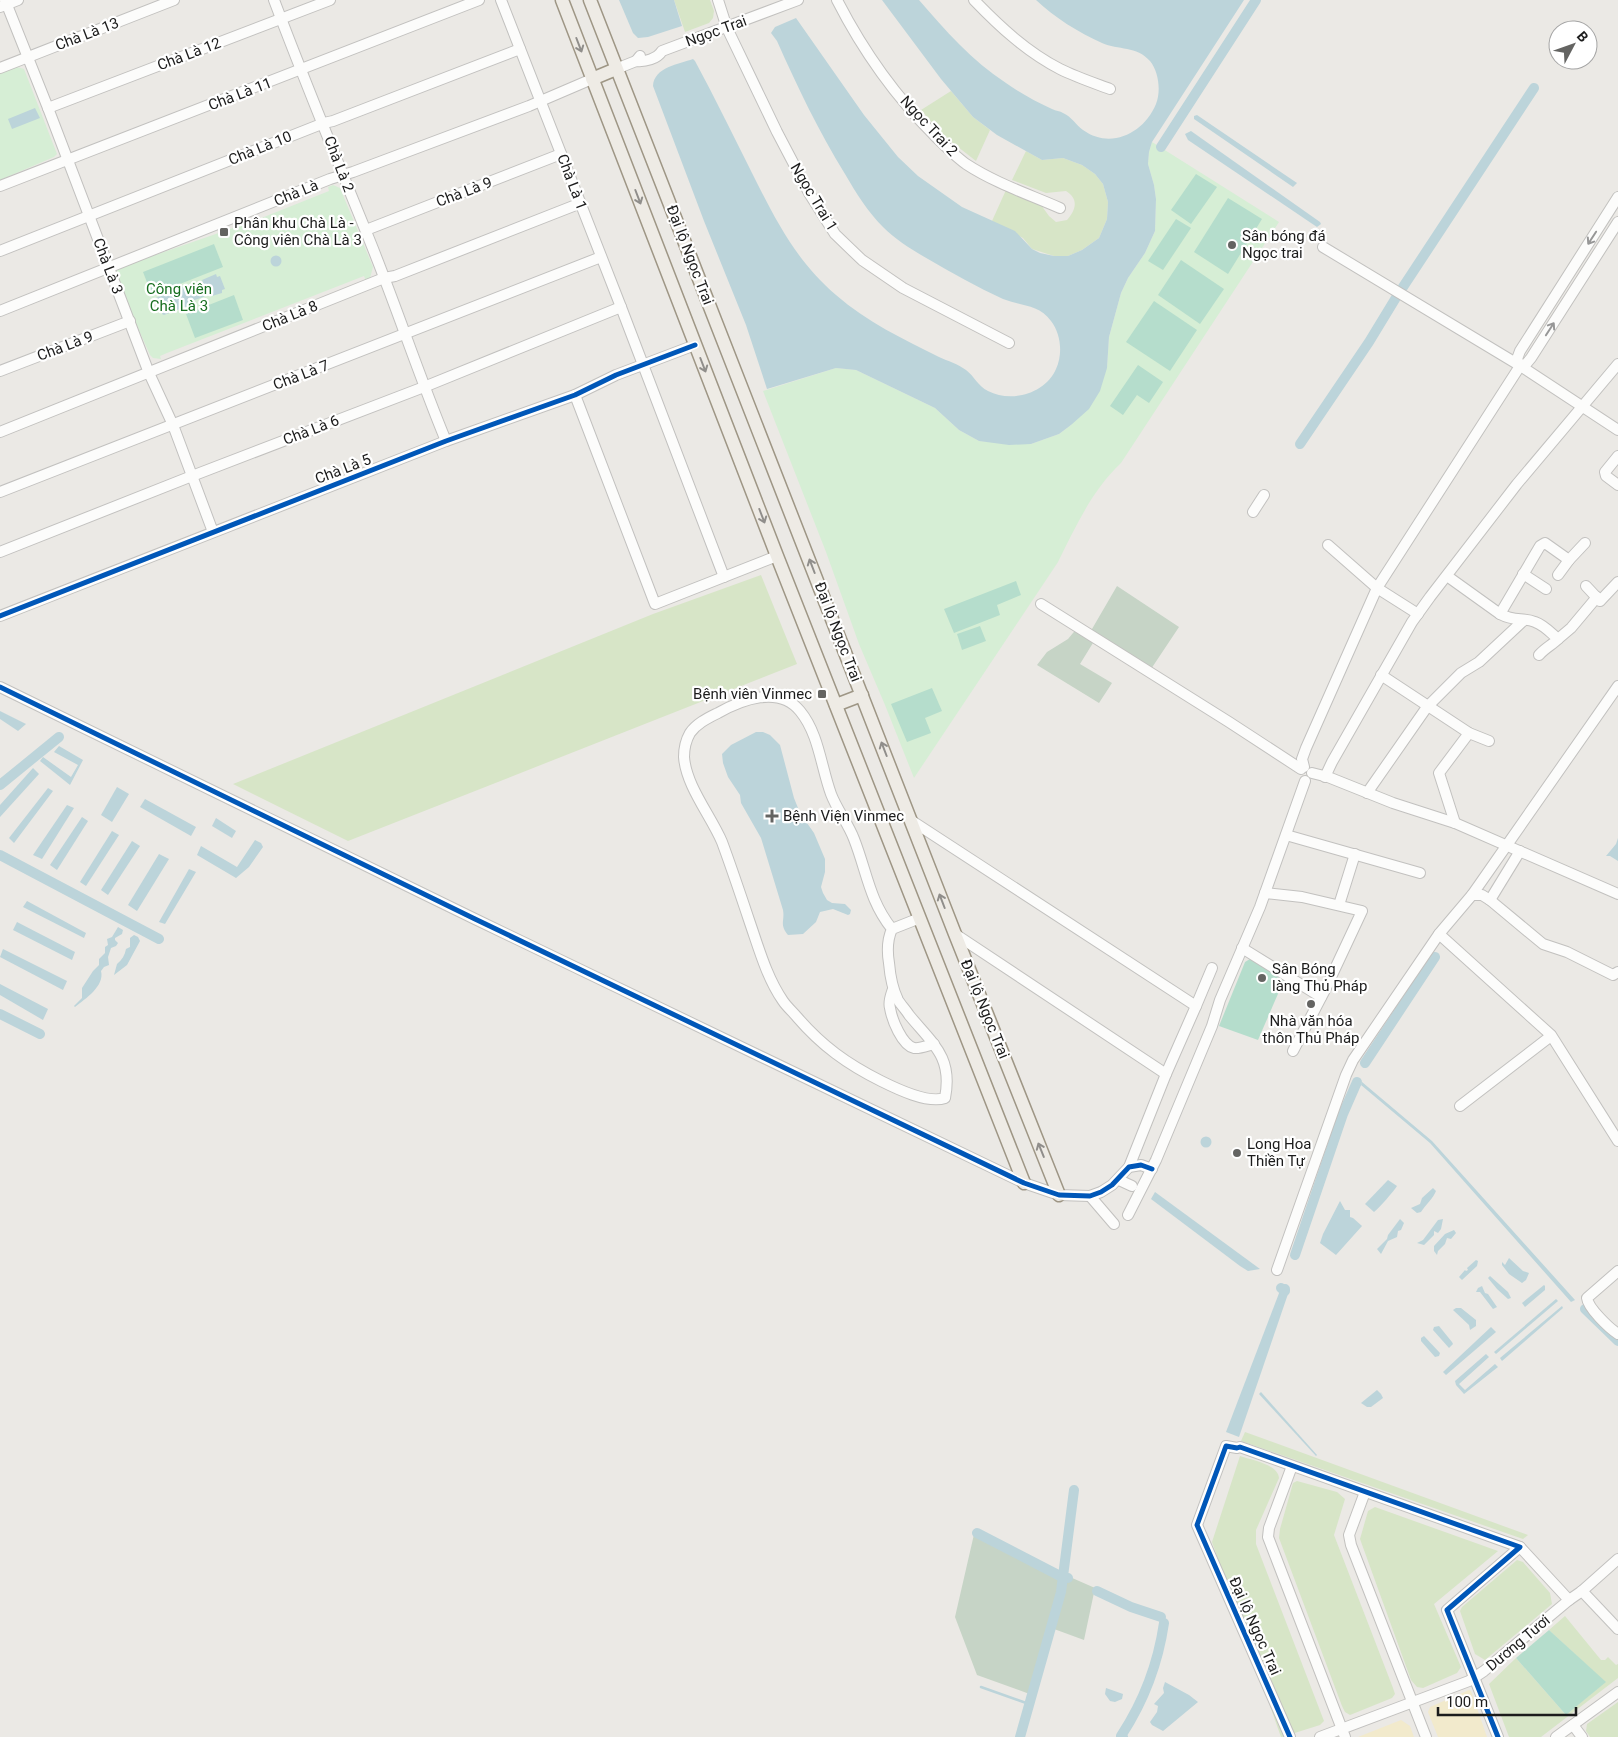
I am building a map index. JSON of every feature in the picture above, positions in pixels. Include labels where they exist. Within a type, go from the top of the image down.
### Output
[{"type":"main road","name":"Đại lộ Ngọc Trai","points":[[562,0],[777,556],[1024,1183]]},
{"type":"main road","name":"Đại lộ Ngọc Trai","points":[[590,0],[1059,1195]]},
{"type":"main road","points":[[592,79],[616,69]]},
{"type":"main road","points":[[836,705],[862,695]]},
{"type":"street","points":[[4,4],[18,0]]},
{"type":"street","name":"Chà Là 13","points":[[0,68],[174,0]]},
{"type":"street","name":"Chà Là 2","points":[[274,0],[324,123],[342,175],[366,230],[446,441]]},
{"type":"street","name":"Chà Là 12","points":[[48,108],[330,0]]},
{"type":"street","name":"Chà Là 11","points":[[0,186],[479,0]]},
{"type":"street","name":"Chà Là 1","points":[[501,0],[724,577]]},
{"type":"street","name":"Ngọc Trai 1","points":[[718,0],[727,28],[809,193],[835,234],[862,260],[904,288],[1009,344]]},
{"type":"street","name":"Ngọc Trai","points":[[616,69],[636,61],[640,56],[656,50],[662,51],[727,28],[798,0]]},
{"type":"street","name":"Ngọc Trai 2","points":[[837,0],[847,19],[897,92],[924,124],[954,154],[988,177],[1060,208]]},
{"type":"street","points":[[974,0],[1003,30],[1034,54],[1062,70],[1110,89]]},
{"type":"street","name":"Chà Là 3","points":[[4,4],[28,57],[69,160],[149,373],[173,425],[214,532]]},
{"type":"street","name":"Chà Là 10","points":[[0,251],[520,48]]},
{"type":"street","name":"Chà Là","points":[[0,311],[342,175],[592,79]]},
{"type":"street","name":"Chà Là 9","points":[[366,230],[562,154]]},
{"type":"street","points":[[1520,366],[1517,359],[1520,351],[1618,197]]},
{"type":"street","name":"Chà Là 8","points":[[0,432],[384,278],[396,276],[581,203]]},
{"type":"street","points":[[1128,1215],[1152,1169],[1265,893],[1286,835],[1305,772],[1302,759],[1306,748],[1378,588],[1520,366],[1526,364],[1531,358],[1618,222]]},
{"type":"street","points":[[1323,247],[1520,366],[1584,406],[1618,430]]},
{"type":"street","name":"Chà Là 7","points":[[0,492],[601,257]]},
{"type":"street","name":"Chà Là 6","points":[[0,552],[424,387],[621,307]]},
{"type":"street","name":"Chà Là 9","points":[[0,371],[130,321]]},
{"type":"street","name":"Chà Là 5","points":[[0,616],[446,441],[576,395],[695,344]]},
{"type":"street","points":[[1326,777],[1332,762],[1418,614],[1451,583],[1517,484],[1618,364]]},
{"type":"street","points":[[576,395],[655,604],[777,556]]},
{"type":"street","points":[[1618,456],[1605,472],[1606,476],[1618,485]]},
{"type":"street","points":[[1253,512],[1264,495]]},
{"type":"street","points":[[1500,614],[1540,546],[1546,542],[1569,560]]},
{"type":"street","points":[[1558,575],[1585,543]]},
{"type":"street","points":[[1328,545],[1378,588],[1418,614]]},
{"type":"street","points":[[1523,574],[1546,589]]},
{"type":"street","points":[[1586,586],[1600,601],[1618,582]]},
{"type":"street","points":[[1451,583],[1509,619],[1534,621],[1558,639]]},
{"type":"street","points":[[1539,655],[1571,628],[1597,597]]},
{"type":"street","points":[[1041,604],[1244,731],[1305,772],[1326,777],[1393,803],[1455,823],[1618,894]]},
{"type":"street","points":[[1367,793],[1427,707],[1461,673],[1479,662],[1523,621]]},
{"type":"street","points":[[1381,676],[1469,733],[1489,741]]},
{"type":"street","points":[[1277,1270],[1349,1067],[1357,1052],[1439,934],[1472,895],[1618,686]]},
{"type":"street","points":[[0,687],[484,924],[1024,1183],[1059,1195],[1090,1196],[1101,1192],[1118,1180],[1129,1167],[1166,1074],[1212,968]]},
{"type":"street","points":[[892,929],[881,916],[872,895],[848,824],[831,794],[814,735],[800,711],[787,700],[765,697],[734,704],[701,722],[691,732],[685,745],[684,758],[692,786],[720,840],[762,960],[783,1001],[814,1036],[853,1067],[893,1087],[930,1100],[938,1100],[946,1098],[948,1085],[946,1066],[934,1044],[898,1001],[893,989],[887,952],[889,935],[892,929],[920,918]]},
{"type":"street","points":[[1455,823],[1439,773],[1469,733]]},
{"type":"street","points":[[912,821],[1196,1006]]},
{"type":"street","points":[[1286,835],[1420,873]]},
{"type":"street","points":[[1490,900],[1520,851]]},
{"type":"street","points":[[1339,905],[1355,854]]},
{"type":"street","points":[[1265,893],[1302,897],[1362,911],[1293,1051]]},
{"type":"street","points":[[1472,895],[1482,895],[1490,900],[1543,944],[1567,952],[1613,975],[1618,972]]},
{"type":"street","points":[[955,934],[1060,1008],[1116,1045],[1166,1074]]},
{"type":"street","points":[[1439,934],[1547,1031],[1618,1141]]},
{"type":"street","points":[[1242,948],[1321,997]]},
{"type":"street","points":[[893,989],[890,998],[890,1009],[901,1038],[908,1045],[915,1048],[934,1044]]},
{"type":"street","points":[[1460,1106],[1551,1036]]},
{"type":"street","points":[[1129,1167],[1142,1165],[1152,1169]]},
{"type":"street","points":[[1118,1180],[1132,1186]]},
{"type":"street","points":[[1090,1196],[1114,1224]]},
{"type":"street","points":[[1618,1271],[1587,1298],[1588,1304],[1618,1334]]},
{"type":"street","name":"Đại lộ Ngọc Trai","points":[[1290,1737],[1196,1524],[1226,1446],[1240,1448],[1292,1466]]},
{"type":"street","points":[[1344,1733],[1268,1537],[1269,1528],[1292,1466],[1520,1547],[1569,1600]]},
{"type":"street","points":[[1365,1492],[1349,1535],[1351,1544],[1426,1737]]},
{"type":"street","points":[[1498,1737],[1447,1610],[1520,1547]]},
{"type":"street","name":"Dương Tươi","points":[[1320,1737],[1344,1733],[1412,1702],[1474,1678],[1582,1591],[1618,1559]]},
{"type":"street","points":[[1582,1591],[1618,1629]]},
{"type":"street","points":[[1556,1737],[1618,1692]]},
{"type":"street","points":[[1573,1725],[1582,1737]]},
{"type":"green space","points":[[674,0],[710,0],[714,11],[713,18],[709,23],[685,32]]},
{"type":"green space","points":[[17,67],[24,69],[57,154],[0,180],[0,73]]},
{"type":"green space","points":[[951,91],[973,117],[990,130],[976,161],[944,136],[921,110]]},
{"type":"green space","points":[[1152,142],[1279,222],[1121,463],[1093,497],[1058,562],[914,778],[859,644],[826,552],[763,391],[836,368],[856,370],[935,408],[959,430],[979,441],[1031,444],[1059,434],[1071,425],[1107,368],[1109,337],[1121,293],[1128,278],[1145,253],[1155,231],[1156,199],[1148,164]]},
{"type":"green space","points":[[1026,151],[1042,160],[1063,158],[1082,165],[1095,174],[1103,184],[1108,202],[1107,219],[1099,238],[1082,250],[1068,256],[1054,256],[1032,249],[1023,238],[992,221],[1006,190],[1041,205],[1056,222],[1067,220],[1074,209],[1073,198],[1066,191],[1046,193],[1012,180]]},
{"type":"green space","points":[[1196,174],[1217,187],[1191,224],[1171,210]]},
{"type":"green space","name":"Công viên Chà Là 3","points":[[333,185],[340,188],[373,267],[370,278],[366,281],[364,276],[167,353],[160,356],[161,359],[153,358],[150,355],[112,270],[259,219],[329,191],[328,187]]},
{"type":"green space","points":[[1228,198],[1262,219],[1228,274],[1194,252]]},
{"type":"green space","points":[[1176,219],[1191,228],[1163,270],[1148,261]]},
{"type":"green space","points":[[214,244],[223,267],[152,295],[143,272]]},
{"type":"green space","points":[[1181,260],[1224,289],[1200,324],[1158,295]]},
{"type":"green space","points":[[234,295],[243,320],[195,338],[186,314]]},
{"type":"green space","points":[[1154,301],[1197,330],[1170,371],[1126,342]]},
{"type":"green space","points":[[1138,365],[1163,382],[1149,403],[1137,395],[1123,415],[1110,406]]},
{"type":"green space","points":[[761,575],[797,664],[348,841],[233,784],[653,614]]},
{"type":"green space","points":[[1016,581],[1021,595],[997,605],[1000,615],[954,633],[944,609]]},
{"type":"green space","points":[[1117,586],[1179,627],[1149,672],[1096,638],[1080,664],[1112,683],[1099,703],[1037,665],[1047,652],[1068,639],[1078,627],[1092,629]]},
{"type":"green space","points":[[980,626],[986,641],[962,650],[957,634]]},
{"type":"green space","points":[[932,688],[942,711],[925,718],[931,733],[907,742],[891,704]]},
{"type":"green space","points":[[1250,959],[1284,980],[1258,1040],[1219,1026],[1245,962]]},
{"type":"green space","points":[[1245,1432],[1528,1535],[1523,1539],[1241,1441]]},
{"type":"green space","points":[[1240,1456],[1269,1466],[1274,1469],[1279,1478],[1256,1530],[1256,1544],[1324,1721],[1320,1725],[1282,1737],[1212,1542]]},
{"type":"green space","points":[[1297,1481],[1337,1492],[1345,1499],[1334,1535],[1395,1694],[1392,1698],[1350,1715],[1345,1712],[1342,1706],[1279,1538],[1293,1483]]},
{"type":"green space","points":[[1375,1507],[1498,1551],[1434,1604],[1461,1667],[1457,1673],[1423,1688],[1417,1687],[1411,1680],[1360,1539],[1368,1511]]},
{"type":"green space","points":[[975,1530],[1038,1563],[1095,1588],[1084,1640],[1054,1629],[1035,1696],[977,1675],[955,1617]]},
{"type":"green space","points":[[1517,1560],[1523,1562],[1550,1593],[1552,1604],[1485,1660],[1475,1654],[1460,1611],[1462,1607]]},
{"type":"green space","points":[[1565,1616],[1601,1660],[1605,1660],[1608,1657],[1616,1665],[1618,1664],[1618,1678],[1541,1737],[1509,1737],[1489,1684],[1516,1658],[1566,1715],[1605,1682],[1549,1630]]},
{"type":"green space","points":[[1549,1630],[1606,1682],[1566,1715],[1516,1658]]},
{"type":"green space","points":[[1618,1702],[1618,1737],[1590,1737],[1586,1731],[1587,1724]]},
{"type":"sand","points":[[1469,1690],[1471,1691],[1487,1737],[1438,1737],[1428,1712],[1430,1707]]},
{"type":"sand","points":[[1401,1720],[1410,1726],[1414,1737],[1358,1737]]},
{"type":"water","points":[[619,0],[674,0],[682,26],[648,37],[638,38],[633,33]]},
{"type":"water","points":[[882,0],[919,0],[939,23],[982,65],[1011,87],[1052,109],[1066,114],[1083,130],[1094,136],[1115,138],[1135,130],[1151,114],[1158,99],[1158,82],[1153,66],[1145,56],[1139,53],[1102,43],[1084,34],[1059,19],[1036,0],[1244,0],[1152,142],[1148,164],[1156,199],[1155,231],[1145,253],[1128,278],[1121,293],[1109,337],[1107,368],[1100,391],[1089,409],[1059,434],[1031,444],[1009,445],[979,441],[959,430],[935,408],[856,370],[836,368],[767,389],[746,325],[653,86],[658,74],[668,67],[693,59],[695,61],[778,223],[798,254],[822,282],[860,314],[912,344],[963,368],[985,389],[997,395],[1017,396],[1026,394],[1044,385],[1051,378],[1060,357],[1060,344],[1057,332],[1051,321],[1046,315],[1035,308],[1003,299],[965,280],[910,248],[883,227],[862,202],[835,158],[792,75],[777,41],[771,33],[775,27],[796,18],[864,115],[898,157],[918,176],[962,207],[1015,231],[1032,249],[1054,256],[1068,256],[1082,250],[1099,238],[1107,219],[1108,202],[1103,184],[1095,174],[1082,165],[1063,158],[1042,160],[997,135],[973,117],[941,79]]},
{"type":"water","points":[[35,108],[40,118],[12,129],[8,119]]},
{"type":"water","points":[[1197,115],[1297,183],[1293,187],[1194,119],[1194,116]]},
{"type":"water","points":[[1191,131],[1321,224],[1317,227],[1188,140],[1185,134]]},
{"type":"water","points":[[276,255],[282,261],[276,267],[270,261]]},
{"type":"water","points":[[216,274],[217,277],[220,276],[225,289],[222,290],[222,293],[212,296],[211,294],[192,301],[193,304],[164,315],[162,314],[164,306],[156,298],[186,285],[187,288],[203,282],[202,280]]},
{"type":"water","points":[[0,711],[26,724],[18,731],[0,719]]},
{"type":"water","points":[[756,732],[770,735],[780,745],[794,798],[800,813],[814,833],[825,859],[825,872],[821,887],[823,893],[827,900],[832,903],[845,904],[851,910],[848,915],[833,909],[820,912],[816,922],[803,934],[788,935],[784,928],[783,910],[761,838],[741,803],[740,795],[728,777],[723,763],[722,754],[731,745]]},
{"type":"water","points":[[59,746],[83,760],[70,785],[40,761],[43,757],[71,777],[78,765],[54,752]]},
{"type":"water","points":[[33,768],[39,774],[0,817],[0,805]]},
{"type":"water","points":[[117,787],[129,794],[112,822],[101,815]]},
{"type":"water","points":[[48,788],[53,791],[14,843],[9,838]]},
{"type":"water","points":[[145,799],[196,827],[191,836],[140,807]]},
{"type":"water","points":[[67,805],[74,808],[42,859],[33,855]]},
{"type":"water","points":[[82,817],[88,821],[57,870],[50,865]]},
{"type":"water","points":[[216,818],[236,831],[232,838],[212,826]]},
{"type":"water","points":[[112,831],[119,835],[86,886],[80,882]]},
{"type":"water","points":[[1618,838],[1618,861],[1610,856],[1606,856],[1616,844]]},
{"type":"water","points":[[255,840],[261,843],[263,847],[249,867],[236,878],[197,855],[201,846],[237,867]]},
{"type":"water","points":[[132,841],[140,846],[108,895],[101,890]]},
{"type":"water","points":[[159,854],[169,859],[137,911],[128,905]]},
{"type":"water","points":[[189,869],[196,872],[165,924],[159,922]]},
{"type":"water","points":[[27,901],[86,933],[84,938],[23,907]]},
{"type":"water","points":[[17,922],[75,952],[72,960],[13,930]]},
{"type":"water","points":[[118,927],[123,930],[122,934],[115,938],[118,943],[111,948],[108,957],[109,965],[101,971],[100,982],[89,996],[75,1007],[82,998],[82,988],[99,965],[99,959],[105,953],[105,947],[108,945],[107,939],[112,937]]},
{"type":"water","points":[[134,935],[140,941],[127,965],[114,975],[117,964],[123,957],[126,949],[130,947],[130,938]]},
{"type":"water","points":[[3,949],[67,981],[63,990],[0,957]]},
{"type":"water","points":[[0,984],[48,1009],[43,1020],[0,995]]},
{"type":"water","points":[[1362,1082],[1432,1141],[1575,1300],[1571,1302],[1430,1143],[1361,1085]]},
{"type":"water","points":[[1204,1137],[1208,1137],[1211,1142],[1210,1146],[1204,1147],[1201,1144],[1201,1140]]},
{"type":"water","points":[[1388,1180],[1397,1186],[1374,1212],[1365,1204]]},
{"type":"water","points":[[1433,1188],[1436,1191],[1435,1194],[1421,1212],[1417,1213],[1411,1208],[1420,1204],[1422,1198]]},
{"type":"water","points":[[1155,1192],[1260,1269],[1248,1271],[1240,1266],[1151,1199]]},
{"type":"water","points":[[1340,1201],[1345,1210],[1350,1210],[1350,1217],[1362,1226],[1336,1255],[1320,1243]]},
{"type":"water","points":[[1400,1219],[1404,1223],[1401,1230],[1398,1231],[1397,1237],[1388,1241],[1381,1254],[1377,1249],[1387,1239]]},
{"type":"water","points":[[1443,1219],[1438,1233],[1434,1231],[1434,1235],[1424,1245],[1417,1243],[1423,1240],[1438,1220]]},
{"type":"water","points":[[1454,1230],[1456,1233],[1451,1239],[1447,1238],[1437,1255],[1434,1251],[1434,1246],[1445,1234]]},
{"type":"water","points":[[1509,1258],[1523,1271],[1529,1273],[1526,1280],[1522,1283],[1509,1274],[1502,1265],[1502,1262],[1505,1265]]},
{"type":"water","points":[[1476,1260],[1478,1261],[1477,1266],[1462,1280],[1459,1277]]},
{"type":"water","points":[[1490,1276],[1508,1292],[1511,1298],[1508,1299],[1497,1289],[1488,1278]]},
{"type":"water","points":[[1544,1285],[1545,1290],[1525,1307],[1522,1303]]},
{"type":"water","points":[[1482,1286],[1485,1293],[1488,1294],[1497,1307],[1493,1309],[1480,1292],[1476,1292]]},
{"type":"water","points":[[1281,1288],[1289,1291],[1239,1437],[1226,1432]]},
{"type":"water","points":[[1556,1299],[1558,1301],[1496,1354],[1494,1352]]},
{"type":"water","points":[[1562,1306],[1563,1308],[1502,1361],[1500,1358]]},
{"type":"water","points":[[1461,1308],[1476,1320],[1476,1326],[1470,1330],[1469,1325],[1453,1310]]},
{"type":"water","points":[[1439,1326],[1453,1344],[1449,1348],[1433,1330],[1434,1327]]},
{"type":"water","points":[[1491,1327],[1496,1332],[1446,1375],[1443,1372]]},
{"type":"water","points":[[1424,1336],[1440,1353],[1439,1356],[1435,1357],[1421,1341],[1421,1338]]},
{"type":"water","points":[[1486,1354],[1489,1357],[1459,1384],[1465,1390],[1495,1364],[1498,1367],[1464,1394],[1455,1381]]},
{"type":"water","points":[[1377,1390],[1383,1398],[1371,1407],[1361,1403]]},
{"type":"water","points":[[1261,1392],[1317,1455],[1316,1456],[1259,1394]]},
{"type":"water","points":[[1165,1682],[1198,1702],[1163,1731],[1150,1722],[1157,1712],[1158,1706],[1154,1704],[1164,1693]]},
{"type":"water","points":[[1106,1688],[1123,1694],[1122,1699],[1115,1702],[1110,1701],[1105,1694]]},
{"type":"waterway","points":[[1161,147],[1256,0]]},
{"type":"waterway","points":[[1403,287],[1534,88]]},
{"type":"waterway","points":[[1300,444],[1369,342],[1397,296]]},
{"type":"waterway","points":[[0,785],[59,737]]},
{"type":"waterway","points":[[0,855],[159,939]]},
{"type":"waterway","points":[[1365,1063],[1435,957]]},
{"type":"waterway","points":[[0,1014],[40,1034]]},
{"type":"waterway","points":[[1295,1255],[1343,1114],[1357,1082]]},
{"type":"waterway","points":[[1281,1288],[1285,1291],[1285,1289]]},
{"type":"waterway","points":[[1585,1309],[1618,1341]]},
{"type":"waterway","points":[[1020,1737],[1061,1592],[1074,1490]]},
{"type":"waterway","points":[[977,1533],[1064,1578],[1068,1578]]},
{"type":"waterway","points":[[1097,1591],[1131,1607],[1161,1617]]},
{"type":"waterway","points":[[1123,1737],[1121,1736],[1137,1709],[1149,1682],[1158,1653],[1164,1623]]},
{"type":"waterway","points":[[981,1687],[1029,1704]]},
{"type":"cycle path","points":[[0,616],[446,441],[575,395],[616,375],[695,345]]},
{"type":"cycle path","points":[[0,687],[475,919],[1024,1183],[1059,1195],[1090,1196],[1112,1185],[1129,1167],[1141,1165],[1152,1169]]},
{"type":"cycle path","points":[[1290,1737],[1197,1525],[1226,1446],[1240,1447],[1520,1547],[1447,1610],[1498,1737]]},
{"type":"place","name":"Phân khu Chà Là - Công viên Chà Là 3","points":[[224,232]]},
{"type":"place","name":"Sân bóng đá Ngọc trai","points":[[1232,245]]},
{"type":"place","name":"Bệnh viên Vinmec","points":[[822,694]]},
{"type":"place","name":"Bệnh Viện Vinmec","points":[[772,816]]},
{"type":"place","name":"Sân Bóng làng Thủ Pháp","points":[[1262,978]]},
{"type":"place","name":"Nhà văn hóa thôn Thủ Pháp","points":[[1311,1004]]},
{"type":"place","name":"Long Hoa Thiền Tự","points":[[1237,1153]]}]
